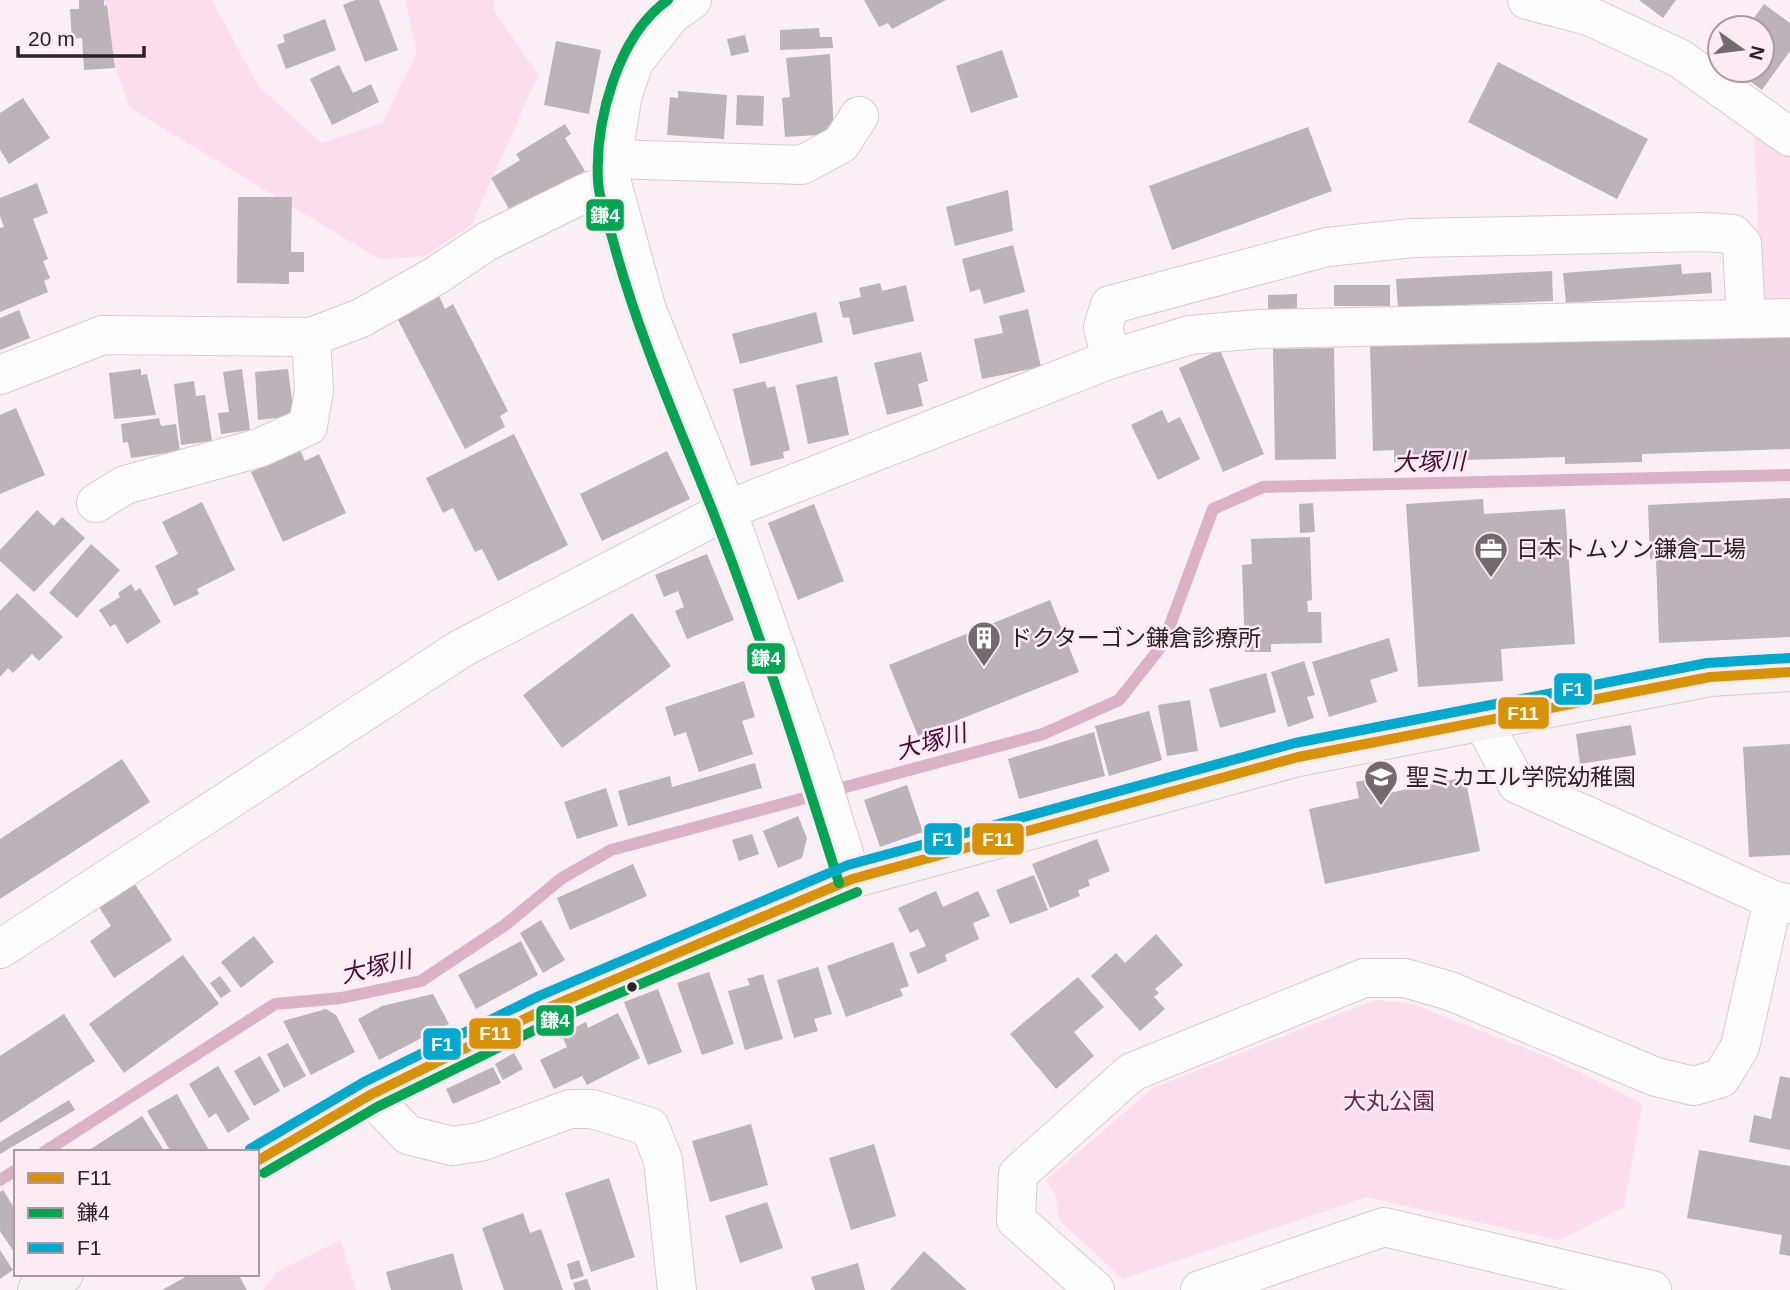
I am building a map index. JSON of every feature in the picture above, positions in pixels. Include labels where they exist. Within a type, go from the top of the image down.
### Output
[{"type":"main road","points":[[259,1160],[370,1096],[545,1009],[852,878],[1298,757],[1710,677],[1790,672]]},
{"type":"main road","points":[[37,1290],[61,1276]]},
{"type":"street","points":[[692,0],[671,15],[634,62],[623,94],[612,171],[647,310],[727,510],[829,800],[852,878]]},
{"type":"street","points":[[1527,0],[1589,16],[1679,58],[1790,137]]},
{"type":"street","points":[[0,376],[103,335],[311,337],[361,318],[437,275],[486,242],[612,171],[802,165],[841,144],[859,116]]},
{"type":"street","points":[[1111,359],[1103,327],[1110,305],[1328,247],[1412,238],[1705,232],[1733,234],[1742,244],[1746,319]]},
{"type":"street","points":[[0,949],[462,648],[727,510],[1111,359],[1189,335],[1259,329],[1790,318]]},
{"type":"street","points":[[96,503],[125,485],[258,448],[308,426],[314,390],[311,337]]},
{"type":"street","points":[[1095,1290],[1016,1220],[1018,1174],[1132,1072],[1364,978],[1405,978],[1450,991],[1656,1077],[1694,1086],[1721,1078],[1740,1047],[1782,902],[1517,784],[1482,721]]},
{"type":"street","points":[[370,1096],[408,1135],[452,1146],[480,1142],[570,1109],[592,1109],[650,1127],[663,1160],[677,1290]]},
{"type":"street","points":[[1200,1290],[1384,1227],[1652,1290]]},
{"type":"green space","points":[[91,0],[212,0],[258,86],[322,143],[382,123],[417,52],[405,0],[494,0],[494,10],[538,75],[471,225],[426,256],[379,259],[130,108]]},
{"type":"green space","points":[[1754,130],[1790,154],[1790,300],[1761,301]]},
{"type":"green space","name":"大丸公園","points":[[1375,1000],[1412,1004],[1553,1059],[1642,1104],[1624,1207],[1559,1240],[1366,1197],[1123,1279],[1059,1220],[1056,1196],[1046,1180],[1153,1088]]},
{"type":"green space","points":[[340,1240],[356,1290],[263,1290],[277,1272]]},
{"type":"building","points":[[79,0],[104,0],[104,6],[107,5],[115,68],[84,70],[82,38],[72,39],[70,9],[79,9]]},
{"type":"building","points":[[355,0],[379,0],[398,50],[365,62],[343,5]]},
{"type":"building","points":[[864,0],[946,0],[892,29],[888,23],[879,27]]},
{"type":"building","points":[[1639,0],[1676,0],[1663,18]]},
{"type":"building","points":[[1764,4],[1790,23],[1790,51],[1776,70],[1776,14],[1757,14]]},
{"type":"building","points":[[325,19],[336,50],[286,69],[277,45],[285,42],[283,35]]},
{"type":"building","points":[[819,28],[820,37],[832,37],[833,48],[780,50],[780,30]]},
{"type":"building","points":[[745,35],[749,52],[731,56],[727,39]]},
{"type":"building","points":[[556,41],[601,50],[589,114],[544,105]]},
{"type":"building","points":[[1002,50],[1018,97],[971,113],[956,66]]},
{"type":"building","points":[[830,54],[834,134],[785,137],[782,98],[790,97],[786,58]]},
{"type":"building","points":[[1498,62],[1648,139],[1617,199],[1468,122]]},
{"type":"building","points":[[339,65],[353,93],[371,84],[379,102],[332,125],[310,79]]},
{"type":"building","points":[[1754,84],[1766,84],[1762,90]]},
{"type":"building","points":[[678,91],[727,95],[724,139],[667,135],[670,97],[678,98]]},
{"type":"building","points":[[737,95],[764,96],[763,126],[736,125]]},
{"type":"building","points":[[23,98],[50,138],[9,164],[0,150],[0,113]]},
{"type":"building","points":[[565,124],[571,134],[565,138],[585,171],[512,214],[491,178],[520,160],[516,154]]},
{"type":"building","points":[[1308,127],[1332,191],[1172,250],[1149,186]]},
{"type":"building","points":[[37,183],[48,213],[33,219],[48,259],[43,261],[50,278],[44,281],[48,292],[0,312],[0,228],[4,227],[0,216],[0,198]]},
{"type":"building","points":[[1008,190],[1013,231],[955,246],[946,207]]},
{"type":"building","points":[[238,197],[292,197],[291,252],[304,252],[304,272],[289,272],[289,284],[237,283]]},
{"type":"building","points":[[1013,245],[1025,292],[984,304],[980,289],[970,292],[962,259]]},
{"type":"building","points":[[1681,264],[1682,274],[1711,272],[1712,293],[1566,303],[1563,273]]},
{"type":"building","points":[[1552,271],[1553,301],[1398,308],[1396,279]]},
{"type":"building","points":[[880,283],[882,291],[906,285],[914,321],[853,335],[849,317],[843,318],[839,302],[861,297],[859,288]]},
{"type":"building","points":[[1334,285],[1390,285],[1390,306],[1334,306]]},
{"type":"building","points":[[1297,294],[1297,310],[1268,311],[1268,295]]},
{"type":"building","points":[[439,296],[445,309],[453,304],[508,411],[500,416],[505,427],[465,449],[397,318]]},
{"type":"building","points":[[1028,309],[1041,367],[982,379],[974,339],[1003,333],[999,316]]},
{"type":"building","points":[[19,310],[30,338],[0,350],[0,318]]},
{"type":"building","points":[[816,312],[823,342],[740,364],[732,334]]},
{"type":"building","points":[[1790,333],[1790,449],[1642,454],[1642,462],[1565,464],[1565,457],[1394,462],[1394,450],[1373,451],[1370,345]]},
{"type":"building","points":[[1334,348],[1336,459],[1275,460],[1273,349]]},
{"type":"building","points":[[1220,350],[1264,454],[1223,472],[1179,368]]},
{"type":"building","points":[[921,352],[928,381],[918,384],[923,406],[887,415],[874,363]]},
{"type":"building","points":[[141,369],[141,375],[147,374],[156,415],[114,419],[109,373]]},
{"type":"building","points":[[242,369],[250,430],[221,434],[218,413],[229,412],[223,372]]},
{"type":"building","points":[[288,369],[294,416],[258,420],[255,372]]},
{"type":"building","points":[[837,376],[849,435],[808,444],[796,385]]},
{"type":"building","points":[[194,381],[196,396],[205,395],[212,441],[181,445],[174,384]]},
{"type":"building","points":[[765,381],[767,388],[775,386],[790,450],[783,452],[784,458],[751,466],[733,389]]},
{"type":"building","points":[[16,408],[45,475],[0,494],[0,415]]},
{"type":"building","points":[[1162,410],[1168,423],[1180,417],[1200,459],[1158,480],[1131,425]]},
{"type":"building","points":[[159,418],[161,426],[176,424],[180,451],[131,458],[128,442],[123,443],[121,424]]},
{"type":"building","points":[[514,434],[568,545],[498,581],[482,549],[475,552],[453,508],[443,513],[426,478]]},
{"type":"building","points":[[300,450],[305,461],[319,454],[346,513],[283,542],[251,472]]},
{"type":"building","points":[[667,451],[690,499],[602,541],[580,494]]},
{"type":"building","points":[[1790,498],[1790,637],[1659,643],[1656,559],[1650,559],[1648,505]]},
{"type":"building","name":"日本トムソン鎌倉工場","points":[[1483,499],[1484,514],[1565,509],[1575,644],[1501,649],[1503,681],[1418,687],[1406,504]]},
{"type":"building","points":[[202,502],[235,570],[197,589],[199,594],[174,606],[155,566],[178,554],[162,522]]},
{"type":"building","points":[[1313,503],[1315,532],[1300,533],[1299,504]]},
{"type":"building","points":[[814,504],[844,581],[798,600],[768,523]]},
{"type":"building","points":[[37,510],[54,526],[62,517],[85,538],[34,592],[0,561],[0,550]]},
{"type":"building","points":[[1310,537],[1312,600],[1307,601],[1308,612],[1321,612],[1322,643],[1271,644],[1271,652],[1245,652],[1242,565],[1252,564],[1251,539]]},
{"type":"building","points":[[91,544],[120,570],[77,618],[49,593]]},
{"type":"building","points":[[707,554],[734,620],[687,639],[675,611],[684,607],[678,591],[664,597],[655,575]]},
{"type":"building","points":[[131,584],[135,591],[140,588],[161,622],[127,644],[115,624],[110,627],[99,610],[120,597],[118,593]]},
{"type":"building","points":[[17,593],[63,637],[39,661],[32,654],[13,673],[8,668],[0,677],[0,611]]},
{"type":"building","name":"ドクターゴン鎌倉診療所","points":[[1050,600],[1079,672],[918,736],[889,665]]},
{"type":"building","points":[[632,613],[671,666],[562,748],[523,695]]},
{"type":"building","points":[[1389,638],[1398,671],[1370,680],[1377,702],[1329,717],[1312,662]]},
{"type":"building","points":[[1304,661],[1315,695],[1307,697],[1314,718],[1288,727],[1271,672]]},
{"type":"building","points":[[1266,673],[1276,712],[1220,728],[1209,689]]},
{"type":"building","points":[[744,681],[755,717],[742,721],[753,754],[699,772],[686,732],[674,736],[665,707]]},
{"type":"building","points":[[1190,700],[1198,751],[1167,756],[1158,705]]},
{"type":"building","points":[[1149,711],[1162,760],[1109,776],[1095,726]]},
{"type":"building","points":[[1631,725],[1636,755],[1580,764],[1576,734]]},
{"type":"building","points":[[1094,732],[1105,776],[1019,799],[1008,759]]},
{"type":"building","points":[[1790,744],[1790,855],[1749,857],[1743,747]]},
{"type":"building","points":[[122,759],[150,802],[0,899],[0,839]]},
{"type":"building","points":[[755,763],[762,788],[628,826],[618,791],[670,776],[672,787]]},
{"type":"building","points":[[1385,776],[1389,793],[1465,777],[1480,851],[1325,884],[1309,809],[1359,798],[1356,782]]},
{"type":"building","points":[[907,785],[923,832],[880,847],[864,800]]},
{"type":"building","points":[[606,788],[618,826],[577,839],[564,802]]},
{"type":"building","points":[[798,816],[807,838],[802,858],[778,868],[763,831]]},
{"type":"building","points":[[752,834],[759,854],[739,861],[732,840]]},
{"type":"building","points":[[1097,839],[1110,871],[1088,880],[1090,886],[1078,890],[1080,896],[1050,908],[1032,864]]},
{"type":"building","points":[[633,864],[647,896],[570,930],[557,898]]},
{"type":"building","points":[[1034,875],[1048,910],[1010,924],[996,890]]},
{"type":"building","points":[[134,883],[172,940],[114,978],[90,941],[111,926],[99,907]]},
{"type":"building","points":[[936,891],[943,907],[978,891],[990,916],[973,923],[979,939],[945,955],[947,961],[918,974],[909,953],[926,946],[918,929],[910,933],[898,908]]},
{"type":"building","points":[[541,920],[565,960],[543,973],[520,933]]},
{"type":"building","points":[[1156,934],[1183,965],[1155,989],[1159,993],[1154,997],[1165,1009],[1140,1031],[1091,976],[1116,953],[1125,963]]},
{"type":"building","points":[[254,936],[274,962],[241,988],[221,962]]},
{"type":"building","points":[[521,941],[538,975],[476,1009],[458,975]]},
{"type":"building","points":[[893,942],[909,986],[900,989],[903,996],[846,1017],[827,966]]},
{"type":"building","points":[[183,955],[219,1004],[124,1073],[89,1024]]},
{"type":"building","points":[[818,967],[832,1014],[814,1019],[818,1031],[794,1038],[777,980]]},
{"type":"building","points":[[709,972],[734,1044],[702,1055],[677,983]]},
{"type":"building","points":[[763,974],[783,1039],[745,1050],[728,991],[750,985],[747,979]]},
{"type":"building","points":[[220,976],[231,991],[221,998],[210,983]]},
{"type":"building","points":[[1078,977],[1104,1007],[1074,1032],[1094,1056],[1056,1089],[1010,1034]]},
{"type":"building","points":[[658,989],[682,1052],[648,1065],[624,1002]]},
{"type":"building","points":[[433,994],[449,1024],[379,1060],[358,1019],[382,1006]]},
{"type":"building","points":[[326,1009],[336,1015],[355,1052],[311,1075],[283,1021]]},
{"type":"building","points":[[618,1013],[640,1058],[587,1085],[582,1076],[554,1089],[540,1060],[567,1047],[561,1034],[586,1022],[588,1028]]},
{"type":"building","points":[[64,1014],[95,1061],[0,1123],[0,1056]]},
{"type":"building","points":[[288,1043],[306,1076],[284,1088],[267,1054]]},
{"type":"building","points":[[514,1053],[523,1069],[503,1080],[495,1064]]},
{"type":"building","points":[[260,1056],[280,1091],[254,1106],[234,1071]]},
{"type":"building","points":[[218,1066],[250,1119],[228,1133],[216,1113],[209,1118],[189,1084]]},
{"type":"building","points":[[493,1067],[501,1083],[453,1104],[446,1089]]},
{"type":"building","points":[[1780,1076],[1790,1078],[1790,1150],[1749,1142],[1754,1115],[1771,1119]]},
{"type":"building","points":[[177,1094],[209,1150],[170,1150],[147,1111]]},
{"type":"building","points":[[69,1100],[75,1110],[0,1154],[0,1142]]},
{"type":"building","points":[[142,1116],[163,1149],[161,1150],[89,1150]]},
{"type":"building","points":[[751,1124],[768,1185],[710,1202],[692,1141]]},
{"type":"building","points":[[874,1144],[896,1216],[851,1230],[829,1158]]},
{"type":"building","points":[[1699,1150],[1790,1166],[1790,1256],[1779,1254],[1782,1235],[1687,1218]]},
{"type":"building","points":[[609,1178],[635,1257],[591,1272],[565,1193]]},
{"type":"building","points":[[3,1190],[14,1208],[14,1252],[0,1231],[0,1192]]},
{"type":"building","points":[[767,1202],[783,1248],[740,1263],[725,1216]]},
{"type":"building","points":[[523,1213],[530,1233],[541,1229],[563,1290],[504,1290],[482,1228]]},
{"type":"building","points":[[0,1250],[13,1270],[0,1279]]},
{"type":"building","points":[[924,1251],[967,1290],[890,1290]]},
{"type":"building","points":[[453,1253],[463,1290],[391,1290],[386,1272]]},
{"type":"building","points":[[579,1260],[584,1276],[571,1280],[567,1264]]},
{"type":"building","points":[[858,1263],[865,1290],[815,1290],[811,1277]]},
{"type":"building","points":[[187,1276],[239,1276],[247,1290],[162,1290]]},
{"type":"building","points":[[587,1279],[591,1290],[575,1290],[573,1283]]},
{"type":"waterway","name":"大塚川","points":[[47,1150],[275,1004],[341,998],[421,981],[505,925],[562,878],[611,850],[1043,734],[1119,700],[1163,644],[1213,509],[1263,487],[1790,475]]},
{"type":"waterway","name":"大塚川","points":[[0,1180],[14,1171]]},
{"type":"transit line","name":"鎌4","points":[[668,0],[650,16],[635,35],[613,82],[600,133],[600,198],[648,348],[713,512],[763,650],[839,883]]},
{"type":"transit line","name":"F1","points":[[250,1149],[364,1082],[539,996],[848,865],[1295,743],[1707,663],[1789,658]]},
{"type":"transit line","name":"F11","points":[[259,1160],[370,1095],[545,1009],[852,879],[1298,757],[1710,677],[1790,672]]},
{"type":"transit line","name":"鎌4","points":[[264,1173],[377,1107],[551,1022],[857,892]]},
{"type":"place","name":"日本トムソン鎌倉工場","points":[[1491,579]]},
{"type":"place","name":"ドクターゴン鎌倉診療所","points":[[984,668]]},
{"type":"place","name":"聖ミカエル学院幼稚園","points":[[1381,807]]}]
